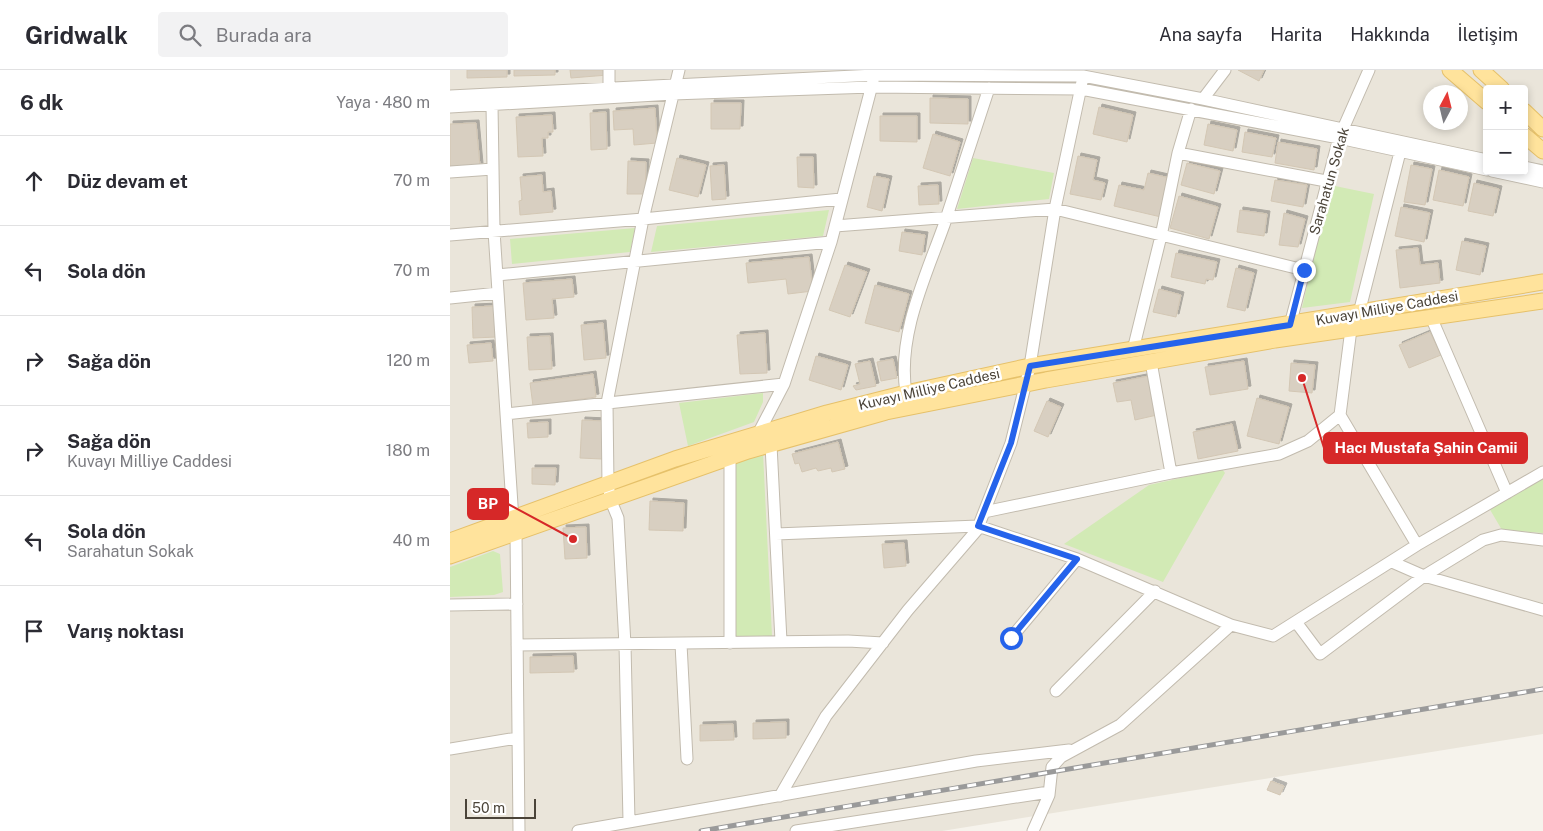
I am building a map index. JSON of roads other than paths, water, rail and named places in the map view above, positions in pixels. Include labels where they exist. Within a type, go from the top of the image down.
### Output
[{"type":"main road","points":[[1450,70],[1483,99]]},
{"type":"main road","points":[[1528,115],[1543,129]]},
{"type":"main road","points":[[1528,138],[1543,151]]},
{"type":"main road","name":"Kuvayı Milliye Caddesi","points":[[450,556],[608,485],[674,459],[906,393],[1030,366],[1290,325],[1543,282]]},
{"type":"main road","name":"Kuvayı Milliye Caddesi","points":[[450,541],[515,527],[611,501],[771,444],[886,412],[1151,362],[1351,329],[1543,301]]},
{"type":"street","points":[[609,70],[609,87]]},
{"type":"street","points":[[629,821],[625,645],[618,518],[611,501],[608,485],[607,403],[643,219],[679,70]]},
{"type":"street","points":[[1203,99],[1225,70]]},
{"type":"street","name":"Sarahatun Sokak","points":[[1290,325],[1326,180],[1341,134],[1369,70]]},
{"type":"street","points":[[758,434],[784,384],[831,242],[876,72]]},
{"type":"street","points":[[450,108],[876,72],[1086,73],[1203,99],[1341,134],[1400,152],[1483,169]]},
{"type":"street","points":[[780,796],[826,716],[978,526],[984,512],[1011,443],[1030,366],[1055,209],[1086,73]]},
{"type":"street","points":[[450,96],[609,87],[674,89],[872,87],[1081,89],[1483,159]]},
{"type":"street","points":[[906,393],[904,348],[990,88]]},
{"type":"street","points":[[492,105],[494,231],[515,527],[519,831]]},
{"type":"street","points":[[1133,350],[1161,236],[1178,153],[1191,109]]},
{"type":"street","points":[[1359,312],[1400,152]]},
{"type":"street","points":[[1178,153],[1326,180]]},
{"type":"street","points":[[1528,168],[1543,171]]},
{"type":"street","points":[[450,172],[493,169]]},
{"type":"street","points":[[1511,175],[1543,182]]},
{"type":"street","points":[[450,235],[643,219],[841,199]]},
{"type":"street","points":[[835,226],[1055,209],[1304,270]]},
{"type":"street","points":[[497,275],[831,242]]},
{"type":"street","points":[[450,298],[498,293]]},
{"type":"street","points":[[1431,317],[1507,492]]},
{"type":"street","points":[[1351,329],[1340,415],[1417,545]]},
{"type":"street","points":[[1151,362],[1171,473]]},
{"type":"street","points":[[506,414],[784,384]]},
{"type":"street","points":[[984,512],[1171,473],[1280,454],[1308,441],[1340,415]]},
{"type":"street","points":[[771,444],[781,642]]},
{"type":"street","points":[[730,458],[730,643]]},
{"type":"street","points":[[776,534],[978,526],[1077,559],[1155,591],[1231,626],[1273,636],[1417,545],[1543,472]]},
{"type":"street","points":[[1296,622],[1320,654],[1424,576],[1483,540],[1502,535],[1543,540]]},
{"type":"street","points":[[1011,638],[1077,559]]},
{"type":"street","points":[[1392,562],[1424,576],[1543,610]]},
{"type":"street","points":[[1056,691],[1155,591]]},
{"type":"street","points":[[450,605],[517,604]]},
{"type":"street","points":[[1033,831],[1049,792],[1052,767],[1061,757],[1120,725],[1231,626]]},
{"type":"street","points":[[517,645],[848,641],[883,643]]},
{"type":"street","points":[[682,644],[688,760]]},
{"type":"street","points":[[450,749],[517,738]]},
{"type":"street","points":[[578,831],[976,761],[1073,750]]},
{"type":"street","points":[[796,831],[1049,792]]},
{"type":"railway","points":[[701,831],[1543,689]]},
{"type":"place","name":"Hacı Mustafa Şahin Camii","points":[[1302,378]]},
{"type":"place","name":"BP","points":[[573,539]]}]
